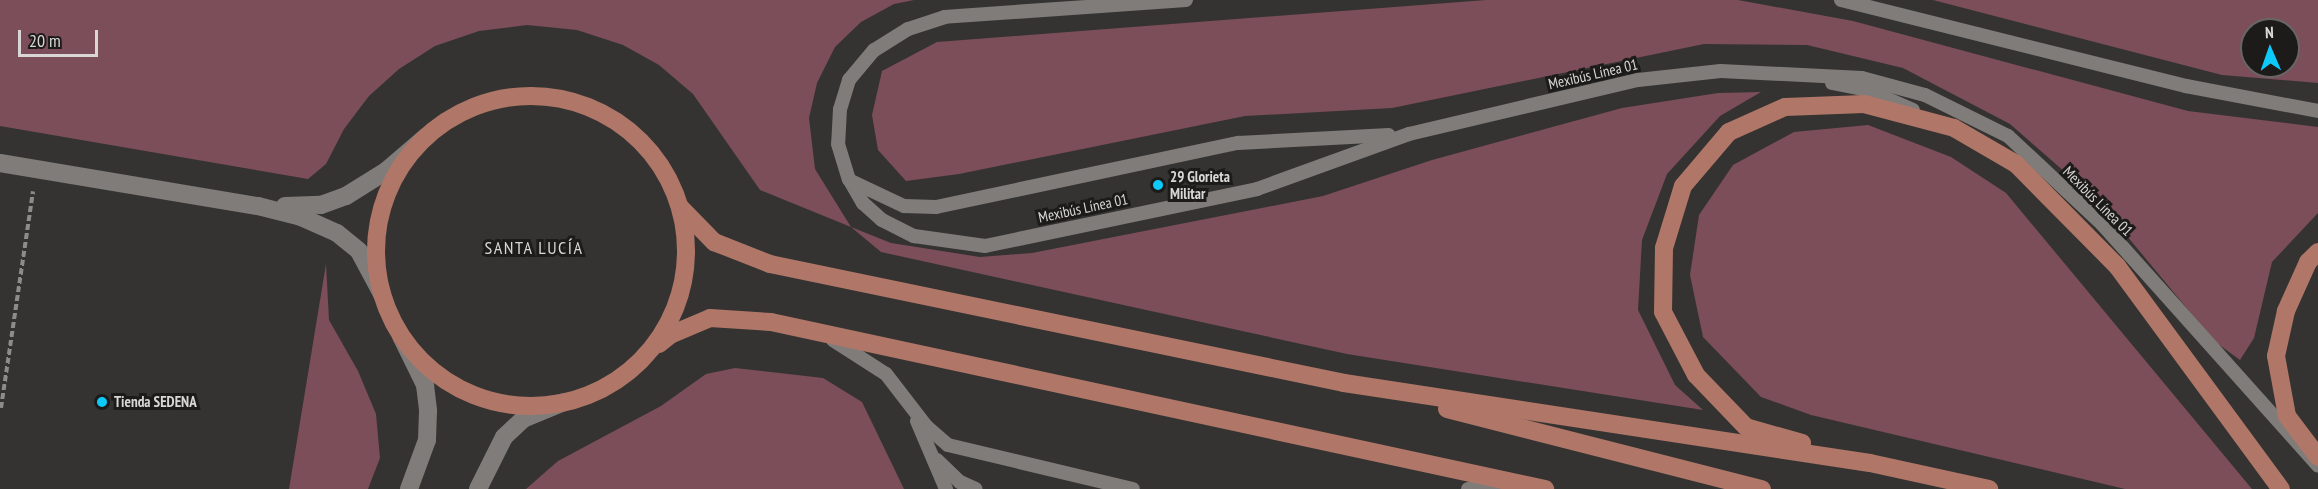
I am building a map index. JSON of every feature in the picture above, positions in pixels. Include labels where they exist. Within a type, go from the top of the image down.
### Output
[{"type":"main road","points":[[644,357],[672,315],[681,288],[686,252],[680,207],[670,183],[640,141],[597,111],[548,97],[496,100],[471,108],[427,136],[395,176],[384,200],[376,248],[382,294],[401,336],[432,370],[472,394],[517,405],[564,402],[607,385],[644,357],[670,334],[710,318],[735,317],[812,331],[1545,489]]},
{"type":"main road","points":[[1870,463],[1746,426],[1696,375],[1663,312],[1664,248],[1683,186],[1729,132],[1785,107],[1864,104],[1954,128],[2016,164],[2117,266],[2281,489]]},
{"type":"main road","points":[[680,207],[714,242],[770,264],[1344,383],[1762,489]]},
{"type":"main road","points":[[2318,252],[2308,262],[2286,311],[2276,356],[2287,416],[2318,457]]},
{"type":"main road","points":[[1344,383],[1870,463],[1989,489]]},
{"type":"street","points":[[258,206],[321,205],[346,196],[386,171],[427,136]]},
{"type":"street","points":[[0,163],[258,206],[301,217],[337,233],[359,250],[382,294]]},
{"type":"street","points":[[401,336],[425,385],[428,411],[427,440],[409,489]]},
{"type":"street","points":[[478,489],[504,436],[523,419],[564,402]]},
{"type":"lane","name":"Mexibús Línea 01","points":[[1186,0],[945,17],[908,29],[874,50],[849,80],[840,109],[838,144],[849,179],[863,203],[882,220],[914,236],[985,246],[1257,189],[1409,134],[1638,80],[1721,71],[1786,72],[1862,78],[1925,95],[2008,136],[2102,224],[2318,466]]},
{"type":"lane","points":[[1841,0],[2186,86],[2318,111]]},
{"type":"lane","name":"Mexibús Línea 01","points":[[1786,72],[1867,90],[1954,128]]},
{"type":"lane","name":"Mexibús Línea 01","points":[[849,179],[904,207],[936,207],[1238,143],[1409,134]]},
{"type":"lane","points":[[812,331],[853,350],[886,374],[926,426],[948,445],[1133,489]]},
{"type":"lane","points":[[908,400],[946,489]]},
{"type":"lane","points":[[931,454],[960,482],[976,489]]},
{"type":"lane","points":[[1468,489],[1493,486],[1533,489]]},
{"type":"path","points":[[1,408],[36,170]]},
{"type":"shaded area","points":[[0,0],[914,0],[894,4],[861,22],[835,47],[817,83],[809,118],[815,169],[851,227],[760,190],[693,94],[659,65],[623,45],[577,30],[527,25],[479,31],[435,46],[399,69],[369,96],[344,129],[326,164],[308,179],[0,126]]},
{"type":"shaded area","points":[[1486,0],[1738,0],[1853,21],[2188,111],[2318,127],[2318,213],[2272,262],[2254,338],[2240,360],[2214,341],[2098,201],[2010,124],[1903,68],[1807,45],[1704,44],[1392,108],[1245,116],[959,174],[906,181],[878,150],[872,115],[882,71],[937,42]]},
{"type":"shaded area","points":[[1933,0],[2318,0],[2318,83],[2258,78],[2300,78],[2300,18],[2240,18],[2240,76],[2222,75]]},
{"type":"shaded area","points":[[1761,92],[1720,116],[1667,174],[1642,240],[1638,310],[1675,385],[1703,410],[1347,354],[881,252],[851,227],[891,243],[980,257],[1032,253],[1323,196],[1432,160],[1622,108],[1718,93]]},
{"type":"shaded area","points":[[1868,125],[1951,157],[2006,193],[2252,489],[2125,489],[1811,415],[1761,397],[1703,337],[1690,275],[1699,215],[1733,165],[1794,132]]},
{"type":"shaded area","points":[[326,264],[329,320],[358,371],[376,414],[380,458],[368,489],[289,489]]},
{"type":"shaded area","points":[[735,368],[823,378],[862,402],[904,489],[526,489],[558,461],[661,406],[706,374]]},
{"type":"place","name":"29 Glorieta Militar","points":[[1158,185]]},
{"type":"place","name":"Tienda SEDENA","points":[[102,402]]},
{"type":"district","name":"SANTA LUCÍA","points":[[534,248]]}]
